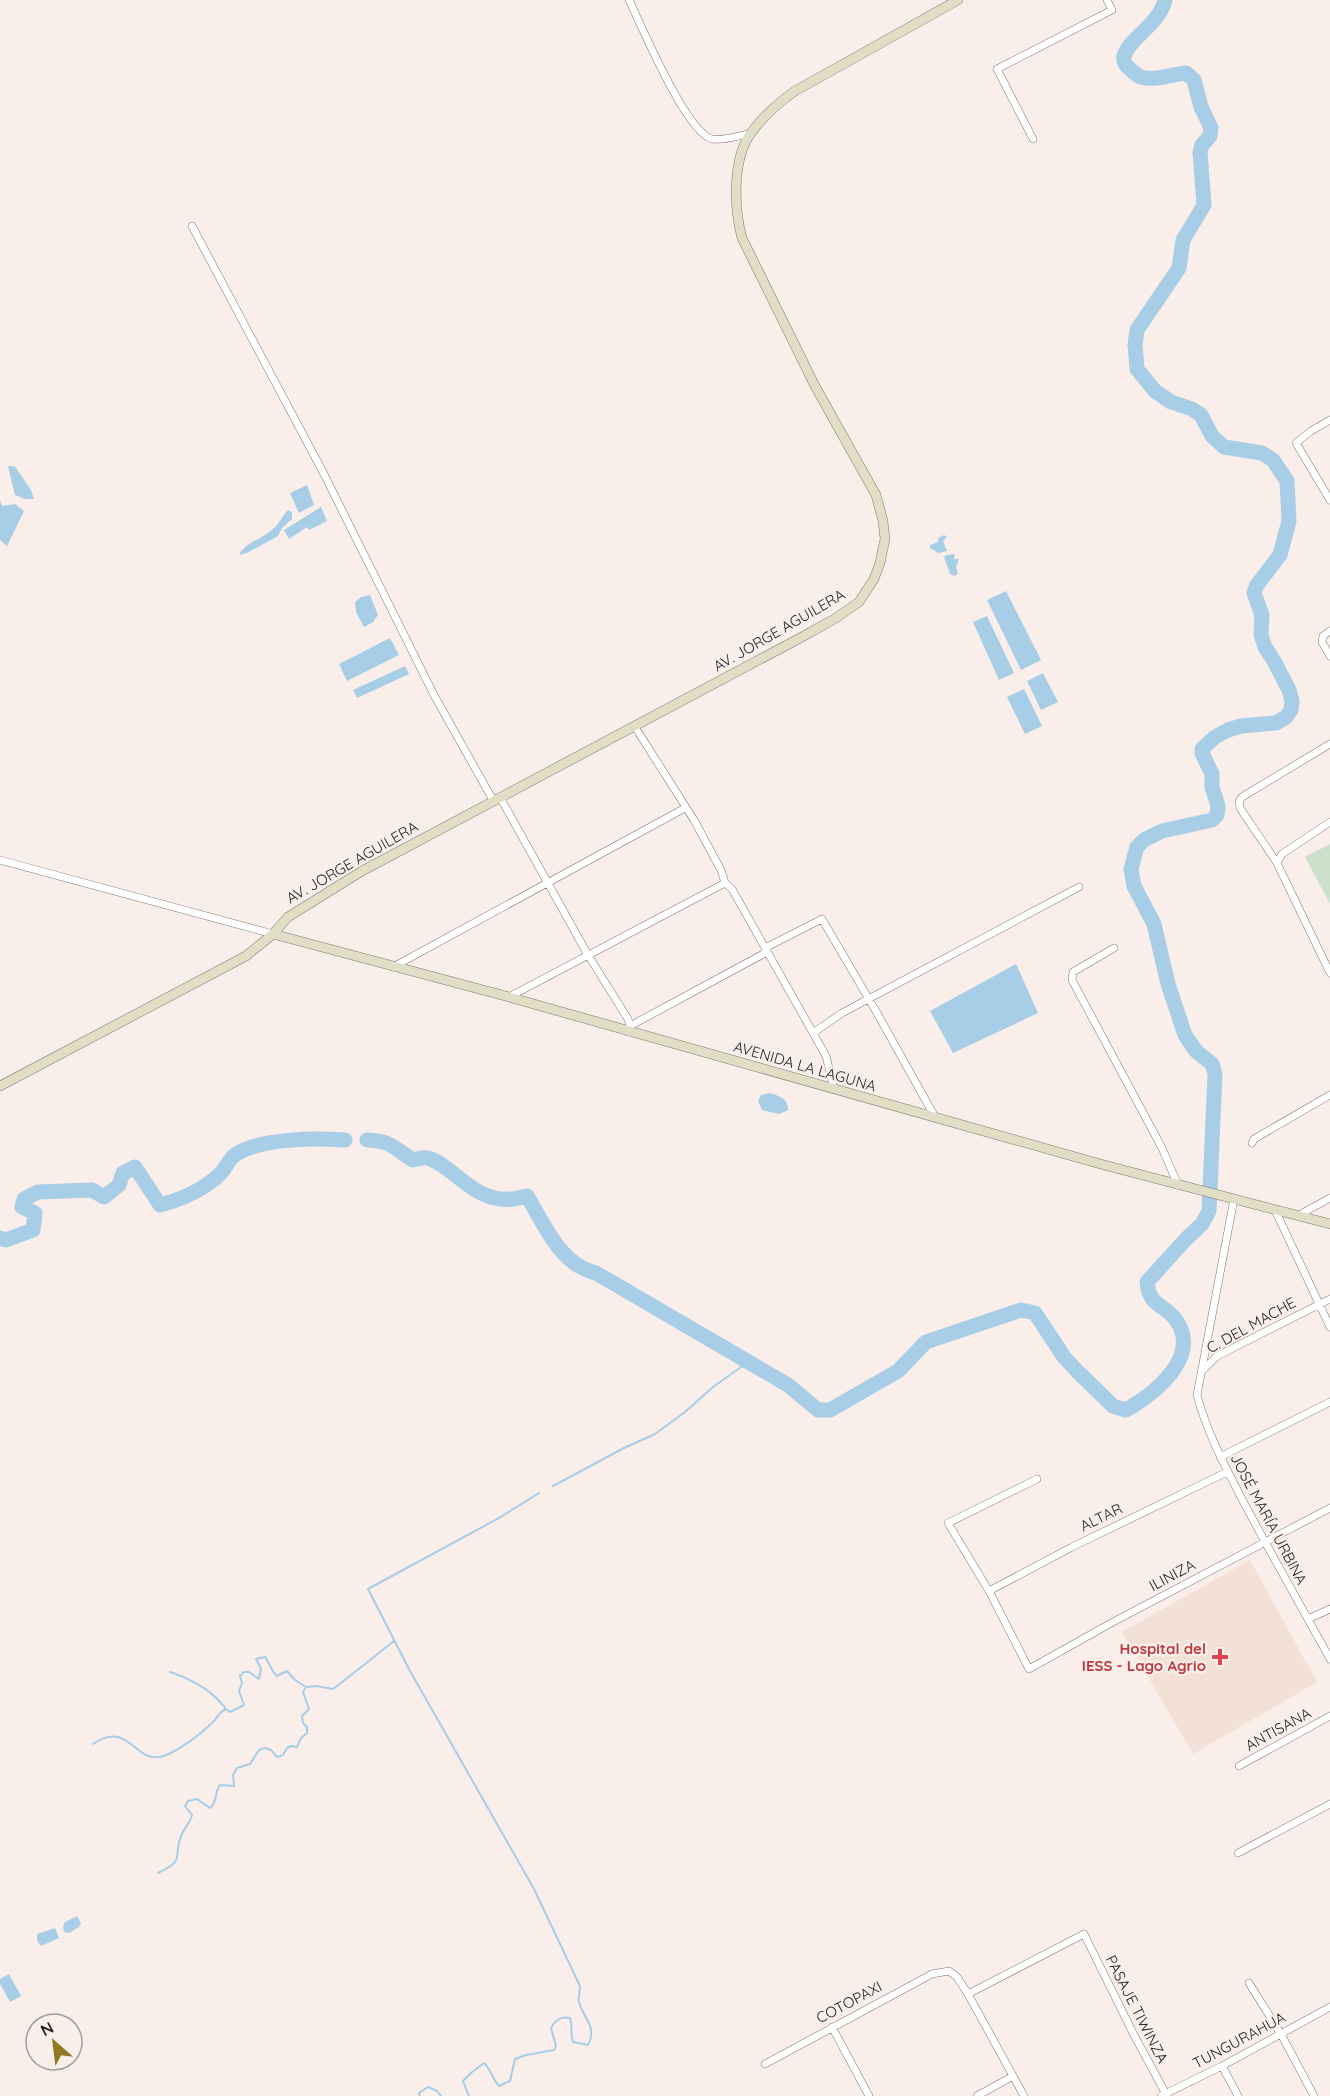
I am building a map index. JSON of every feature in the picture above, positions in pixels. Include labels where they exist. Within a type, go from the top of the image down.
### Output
[{"type":"street","points":[[629,0],[684,110],[700,132],[711,139],[718,140],[749,134]]},
{"type":"street","name":"AV. JORGE AGUILERA","points":[[0,1086],[246,956],[273,934],[288,917],[362,871],[635,727],[836,618],[859,602],[874,579],[885,539],[876,495],[815,386],[742,238],[737,219],[739,161],[749,134],[774,106],[795,91],[958,0]]},
{"type":"street","points":[[1033,139],[997,69],[1113,10],[1107,0]]},
{"type":"street","points":[[192,226],[324,474],[434,695],[548,884],[629,1029],[822,919],[935,1117]]},
{"type":"street","points":[[1330,420],[1296,443],[1330,500]]},
{"type":"street","points":[[1330,631],[1323,636],[1322,642],[1330,656]]},
{"type":"street","points":[[635,727],[721,870],[725,883],[732,889],[826,1056],[834,1089]]},
{"type":"street","points":[[1330,744],[1239,801],[1240,808],[1277,863],[1330,973]]},
{"type":"street","points":[[393,967],[685,808]]},
{"type":"street","points":[[1277,863],[1282,854],[1330,822]]},
{"type":"street","points":[[0,860],[273,934]]},
{"type":"street","points":[[509,997],[725,883]]},
{"type":"street","points":[[813,1033],[842,1012],[869,1000],[1079,886]]},
{"type":"street","name":"AVENIDA LA LAGUNA","points":[[273,934],[629,1029],[1178,1185],[1330,1224]]},
{"type":"street","points":[[1114,948],[1073,972],[1071,980],[1162,1148],[1178,1185]]},
{"type":"street","points":[[1251,1143],[1254,1139],[1330,1095]]},
{"type":"street","points":[[1299,1215],[1330,1198]]},
{"type":"street","points":[[1203,1370],[1234,1199]]},
{"type":"street","points":[[1275,1210],[1330,1327]]},
{"type":"street","name":"C. DEL MACHE","points":[[1199,1387],[1203,1370],[1217,1356],[1330,1299]]},
{"type":"street","name":"JOSÉ MARÍA URBINA","points":[[1199,1387],[1197,1395],[1203,1419],[1227,1472],[1330,1659]]},
{"type":"street","points":[[1220,1457],[1330,1402]]},
{"type":"street","name":"ALTAR","points":[[989,1591],[1072,1547],[1227,1472]]},
{"type":"street","points":[[989,1591],[948,1523],[1037,1479]]},
{"type":"street","name":"ILINIZA","points":[[989,1591],[1029,1670],[1330,1508]]},
{"type":"street","points":[[1308,1619],[1330,1609]]},
{"type":"street","name":"ANTISANA","points":[[1239,1766],[1330,1716]]},
{"type":"street","points":[[1238,1854],[1330,1804]]},
{"type":"street","name":"PASAJE TIWINZA","points":[[968,1994],[1084,1934],[1164,2095]]},
{"type":"street","name":"COTOPAXI","points":[[765,2064],[932,1974],[949,1971],[957,1977],[968,1994]]},
{"type":"street","points":[[1249,1983],[1281,2034],[1314,2096]]},
{"type":"street","points":[[968,1994],[1024,2096]]},
{"type":"street","name":"TUNGURAHUA","points":[[1164,2095],[1330,2007]]},
{"type":"street","points":[[832,2027],[869,2096]]},
{"type":"street","points":[[1222,2066],[1238,2096]]},
{"type":"street","points":[[977,2096],[1013,2076]]},
{"type":"shaded area","name":"Hospital del IESS - Lago Agrio","points":[[1250,1560],[1317,1682],[1193,1754],[1122,1632]]},
{"type":"green space","points":[[1330,844],[1330,904],[1305,857]]},
{"type":"water","points":[[8,466],[16,468],[31,490],[34,499],[25,499],[15,495]]},
{"type":"water","points":[[307,485],[314,505],[299,513],[290,493]]},
{"type":"water","points":[[0,500],[2,506],[15,504],[24,511],[7,546],[0,540]]},
{"type":"water","points":[[321,507],[327,521],[309,530],[307,527],[289,539],[284,530]]},
{"type":"water","points":[[288,510],[292,512],[292,519],[282,528],[278,536],[239,555],[245,547],[273,529]]},
{"type":"water","points":[[944,535],[947,537],[943,541],[947,551],[938,553],[930,548],[930,545],[938,542],[938,538]]},
{"type":"water","points":[[955,554],[954,559],[959,559],[956,567],[958,574],[954,576],[950,574],[944,557]]},
{"type":"water","points":[[1006,591],[1041,660],[1021,670],[987,600]]},
{"type":"water","points":[[370,595],[378,615],[373,622],[364,627],[356,612],[355,602],[361,597]]},
{"type":"water","points":[[987,616],[1014,673],[999,680],[973,622]]},
{"type":"water","points":[[390,638],[399,655],[347,681],[339,664]]},
{"type":"water","points":[[405,666],[409,674],[357,698],[353,690]]},
{"type":"water","points":[[1043,673],[1058,702],[1041,710],[1027,681]]},
{"type":"water","points":[[1024,689],[1042,726],[1025,734],[1007,697]]},
{"type":"water","points":[[1016,964],[1038,1013],[953,1053],[930,1011]]},
{"type":"water","points":[[769,1093],[785,1100],[788,1110],[779,1114],[762,1110],[758,1101],[761,1095]]},
{"type":"water","points":[[77,1916],[81,1923],[79,1927],[69,1933],[64,1932],[65,1922]]},
{"type":"water","points":[[55,1928],[59,1938],[41,1946],[37,1940],[37,1934]]},
{"type":"water","points":[[9,1974],[21,1996],[10,2002],[0,1984],[0,1979]]},
{"type":"waterway","points":[[367,1140],[388,1144],[413,1160],[425,1158],[434,1160],[485,1195],[499,1199],[527,1196],[547,1231],[563,1253],[573,1262],[583,1269],[596,1273],[788,1385],[818,1410],[830,1410],[898,1371],[926,1342],[1021,1310],[1035,1313],[1064,1357],[1113,1406],[1126,1410],[1149,1394],[1171,1373],[1179,1361],[1183,1347],[1182,1334],[1172,1315],[1154,1301],[1148,1290],[1147,1282],[1202,1224],[1209,1211],[1215,1074],[1212,1064],[1196,1051],[1185,1035],[1168,984],[1154,924],[1134,886],[1131,869],[1137,847],[1144,840],[1162,831],[1212,820],[1217,815],[1218,806],[1212,787],[1212,774],[1202,749],[1215,737],[1228,730],[1241,726],[1276,723],[1286,717],[1291,710],[1292,701],[1289,690],[1265,647],[1261,635],[1262,615],[1254,593],[1257,585],[1280,555],[1289,521],[1287,481],[1273,460],[1262,453],[1224,447],[1212,436],[1201,415],[1192,409],[1171,402],[1155,391],[1137,369],[1135,345],[1137,330],[1179,268],[1183,240],[1204,205],[1200,152],[1202,145],[1210,136],[1211,128],[1201,107],[1194,80],[1186,73],[1145,78],[1140,77],[1125,63],[1124,56],[1127,49],[1157,17],[1165,0]]},
{"type":"waterway","points":[[0,1238],[6,1240],[33,1230],[35,1213],[22,1207],[24,1199],[38,1192],[92,1190],[104,1197],[119,1185],[123,1173],[135,1167],[160,1205],[185,1197],[208,1184],[221,1173],[235,1155],[245,1149],[288,1140],[345,1140]]},
{"type":"waterway","points":[[553,1486],[655,1434],[748,1362]]},
{"type":"waterway","points":[[469,2096],[463,2081],[484,2063],[499,2086],[510,2081],[515,2059],[554,2050],[556,2046],[551,2028],[559,2019],[570,2018],[573,2042],[588,2045],[591,2039],[591,2028],[579,2002],[580,1986],[534,1889],[410,1671],[368,1589],[499,1518],[539,1493]]},
{"type":"waterway","points":[[158,1873],[176,1861],[181,1836],[192,1815],[185,1806],[188,1801],[197,1799],[210,1808],[220,1785],[234,1786],[233,1775],[237,1768],[250,1764],[259,1750],[265,1748],[271,1750],[277,1757],[283,1755],[287,1748],[297,1747],[301,1738],[307,1733],[302,1716],[309,1709],[303,1692],[306,1687],[333,1689],[394,1641]]},
{"type":"waterway","points":[[93,1744],[115,1736],[150,1757],[159,1757],[172,1752],[202,1732],[224,1710],[230,1712],[244,1705],[239,1691],[242,1683],[240,1676],[244,1672],[249,1672],[259,1679],[261,1669],[256,1659],[265,1657],[277,1676],[287,1671],[306,1687]]},
{"type":"waterway","points":[[170,1672],[201,1686],[226,1709]]},
{"type":"waterway","points":[[420,2096],[419,2093],[428,2087],[437,2091],[441,2096]]},
{"type":"place","name":"Hospital del IESS - Lago Agrio","points":[[1220,1657]]}]
